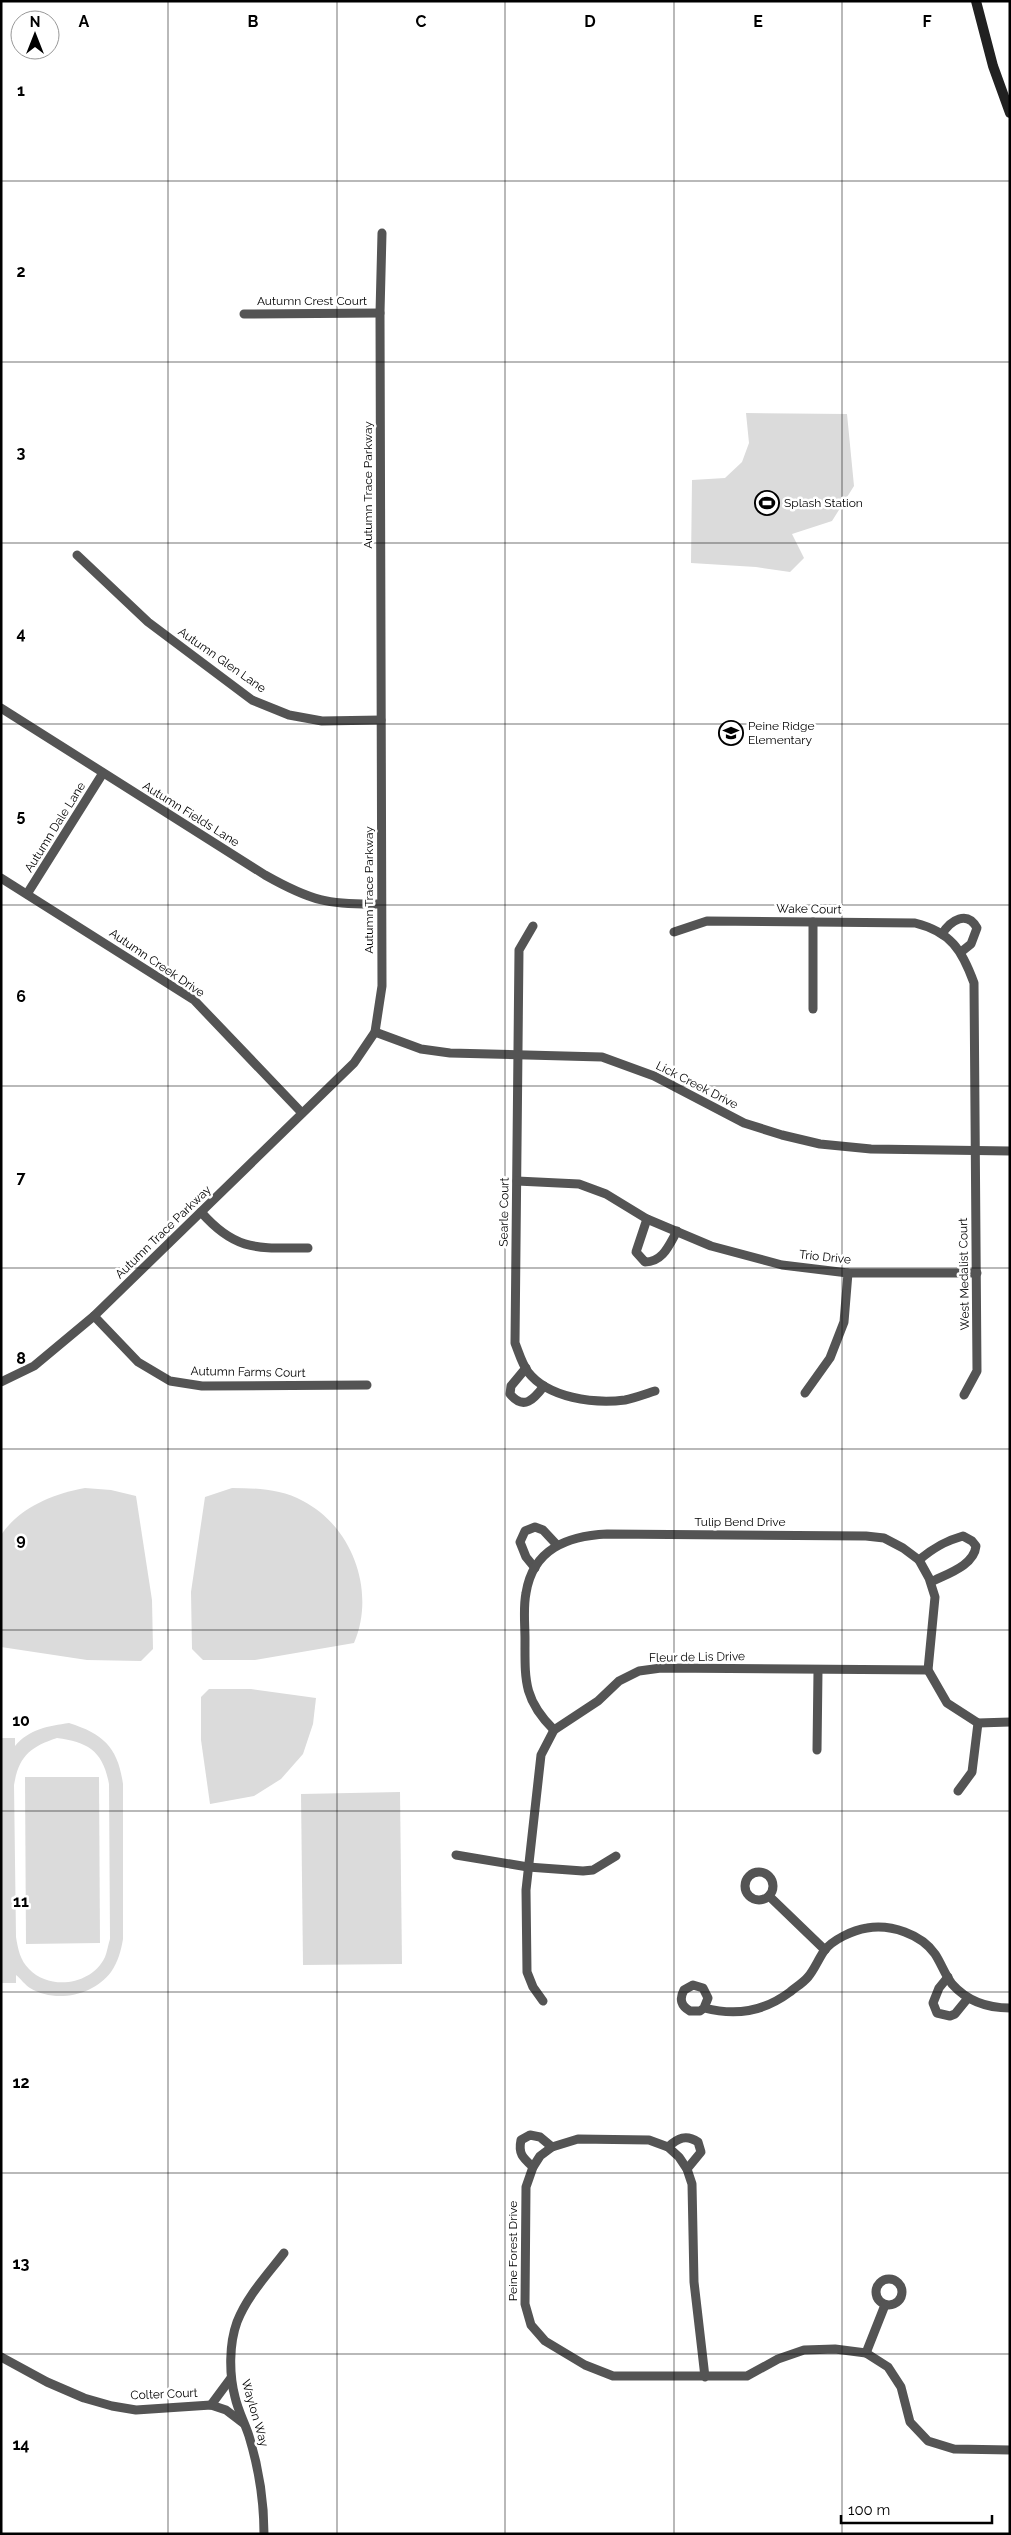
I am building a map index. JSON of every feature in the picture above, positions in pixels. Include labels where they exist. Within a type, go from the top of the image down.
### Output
[{"type":"street","points":[[976,1],[993,66],[1010,113]]},
{"type":"street","name":"Autumn Trace Parkway","points":[[1,1382],[34,1366],[94,1316],[354,1064],[375,1032],[382,986],[380,904],[380,313],[382,232]]},
{"type":"street","name":"Autumn Crest Court","points":[[244,314],[380,313]]},
{"type":"street","name":"Autumn Glen Lane","points":[[77,555],[148,622],[252,700],[289,715],[322,721],[381,720]]},
{"type":"street","name":"Autumn Fields Lane","points":[[1,708],[291,890],[318,901],[340,905],[380,904]]},
{"type":"street","name":"Autumn Dale Lane","points":[[28,894],[103,773]]},
{"type":"street","name":"Autumn Creek Drive","points":[[1,878],[194,1000],[302,1113]]},
{"type":"street","points":[[942,934],[949,924],[957,919],[966,918],[973,921],[977,928],[976,936],[961,952]]},
{"type":"street","name":"Wake Court","points":[[674,932],[707,921],[915,923],[934,928],[961,952],[974,983],[974,1150]]},
{"type":"street","points":[[812,1009],[813,922]]},
{"type":"street","name":"Searle Court","points":[[533,926],[519,950],[516,1054],[515,1343],[526,1368],[544,1386],[573,1398],[625,1400],[655,1391]]},
{"type":"street","name":"Lick Creek Drive","points":[[375,1032],[421,1049],[450,1053],[602,1057],[654,1076],[744,1123],[803,1140],[871,1149],[1010,1151]]},
{"type":"street","name":"West Medalist Court","points":[[964,1395],[977,1371],[974,1150]]},
{"type":"street","name":"Trio Drive","points":[[517,1181],[579,1184],[606,1194],[648,1219],[711,1246],[782,1265],[848,1273],[977,1273]]},
{"type":"street","points":[[201,1212],[218,1231],[258,1248],[308,1248]]},
{"type":"street","points":[[648,1219],[641,1233],[636,1252],[645,1262],[653,1262],[666,1252],[677,1231]]},
{"type":"street","points":[[805,1393],[830,1358],[844,1322],[848,1273]]},
{"type":"street","name":"Autumn Farms Court","points":[[94,1316],[138,1362],[170,1382],[202,1386],[367,1385]]},
{"type":"street","points":[[526,1368],[511,1386],[510,1394],[515,1400],[523,1404],[530,1402],[544,1386]]},
{"type":"street","points":[[535,1568],[526,1557],[520,1542],[525,1531],[535,1527],[543,1530],[557,1545]]},
{"type":"street","name":"Tulip Bend Drive","points":[[554,1730],[541,1717],[529,1696],[526,1674],[525,1595],[530,1576],[535,1568],[557,1545],[582,1535],[866,1536],[884,1538],[903,1548],[919,1560],[931,1582],[935,1597],[928,1670]]},
{"type":"street","points":[[919,1560],[948,1540],[963,1536],[972,1541],[976,1546],[975,1552],[970,1559],[960,1567],[931,1582]]},
{"type":"street","name":"Fleur de Lis Drive","points":[[544,2001],[533,1987],[527,1972],[526,1890],[541,1755],[554,1730],[598,1701],[619,1681],[639,1671],[661,1668],[818,1671],[928,1670]]},
{"type":"street","points":[[928,1670],[947,1703],[978,1723],[1008,1723]]},
{"type":"street","points":[[817,1750],[818,1671]]},
{"type":"street","points":[[958,1791],[972,1772],[978,1723]]},
{"type":"street","points":[[456,1855],[528,1867],[593,1870],[616,1856]]},
{"type":"street","points":[[769,1896],[825,1950]]},
{"type":"street","points":[[704,2008],[724,2013],[745,2013],[778,2001],[807,1978],[825,1950],[844,1936],[866,1928],[896,1929],[921,1940],[929,1947],[948,1977],[968,1998],[994,2008],[1010,2008]]},
{"type":"street","points":[[948,1977],[939,1988],[933,2003],[937,2013],[950,2016],[955,2014],[968,1998]]},
{"type":"street","points":[[533,2167],[521,2156],[519,2149],[521,2140],[530,2135],[540,2137],[552,2147]]},
{"type":"street","points":[[688,2169],[701,2152],[698,2142],[691,2137],[679,2138],[668,2147],[688,2169],[692,2184],[694,2282],[705,2377]]},
{"type":"street","name":"Peine Forest Drive","points":[[668,2147],[649,2140],[578,2139],[552,2147],[540,2156],[533,2167],[526,2187],[525,2304],[531,2325],[545,2341],[584,2365],[613,2376],[746,2376],[778,2359],[804,2350],[835,2349],[866,2353],[888,2367],[900,2387],[910,2422],[928,2441],[954,2449],[1010,2450]]},
{"type":"street","name":"Waylon Way","points":[[264,2534],[264,2498],[249,2434],[243,2424],[232,2378],[232,2345],[237,2322],[246,2304],[284,2253]]},
{"type":"street","points":[[866,2353],[884,2305]]},
{"type":"street","name":"Colter Court","points":[[1,2357],[47,2382],[84,2398],[112,2406],[136,2410],[211,2406],[226,2410],[243,2424]]},
{"type":"street","points":[[211,2406],[232,2378]]},
{"type":"shaded area","name":"Splash Station","points":[[746,413],[847,414],[854,486],[832,521],[792,534],[804,558],[790,572],[756,567],[691,563],[692,480],[725,478],[742,462],[749,443]]},
{"type":"shaded area","points":[[85,1488],[111,1490],[136,1496],[152,1600],[153,1649],[141,1661],[87,1660],[1,1647],[1,1535],[27,1509],[49,1498]]},
{"type":"shaded area","points":[[232,1488],[268,1490],[295,1497],[320,1512],[335,1527],[347,1544],[356,1563],[361,1583],[360,1623],[354,1643],[255,1660],[203,1660],[192,1649],[191,1592],[205,1497]]},
{"type":"shaded area","points":[[209,1689],[251,1689],[316,1698],[313,1724],[303,1754],[281,1779],[254,1796],[210,1804],[201,1740],[201,1697]]},
{"type":"shaded area","points":[[69,1723],[92,1732],[107,1744],[113,1752],[121,1771],[123,1784],[123,1939],[117,1960],[111,1972],[104,1980],[85,1991],[63,1996],[40,1993],[28,1987],[16,1975],[16,1983],[2,1983],[1,1738],[15,1738],[15,1746],[33,1732]],"holes":[[[57,1738],[85,1746],[98,1756],[103,1763],[109,1784],[110,1939],[105,1957],[91,1974],[70,1982],[59,1982],[38,1976],[29,1969],[21,1958],[18,1946],[16,1937],[14,1785],[19,1767],[27,1754],[40,1745]]]},
{"type":"shaded area","points":[[25,1777],[99,1777],[100,1943],[26,1944]]},
{"type":"shaded area","points":[[400,1792],[402,1964],[303,1965],[301,1794]]},
{"type":"place","name":"Splash Station","points":[[767,503]]},
{"type":"place","name":"Peine Ridge Elementary","points":[[731,733]]}]
